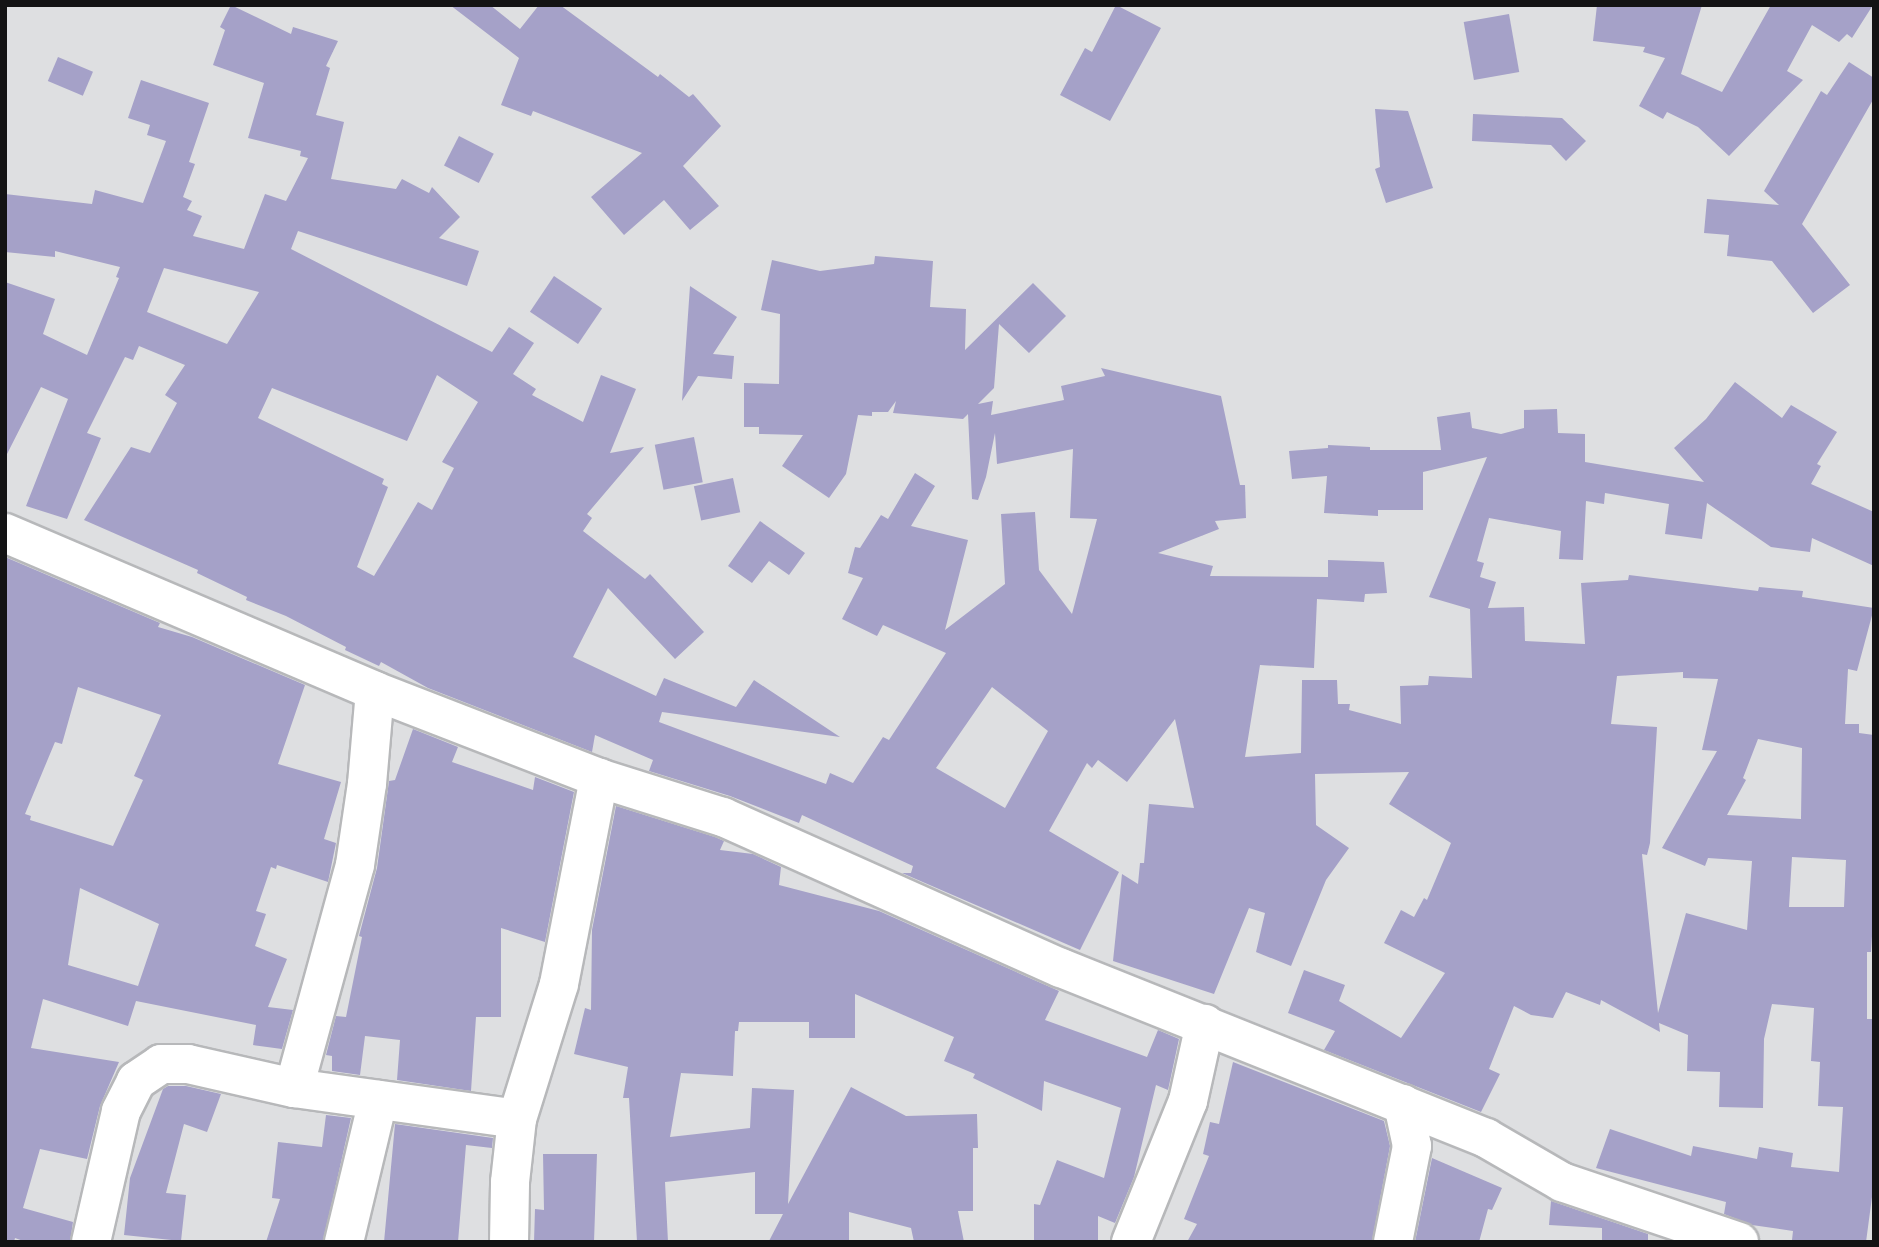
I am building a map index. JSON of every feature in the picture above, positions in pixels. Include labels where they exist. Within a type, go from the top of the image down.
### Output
[{"type":"street","points":[[5,533],[375,691],[599,778],[723,817],[1061,968],[1486,1138],[1562,1182],[1739,1242]]},
{"type":"street","points":[[294,1088],[355,865],[367,784],[375,691]]},
{"type":"street","points":[[509,1242],[510,1182],[517,1119],[559,984],[599,778]]},
{"type":"street","points":[[1131,1242],[1188,1101],[1205,1024]]},
{"type":"street","points":[[91,1242],[121,1111],[136,1081],[161,1065],[188,1065],[294,1088],[517,1119]]},
{"type":"street","points":[[344,1242],[377,1100]]},
{"type":"street","points":[[1393,1242],[1412,1146],[1403,1104]]},
{"type":"building","points":[[231,5],[291,34],[293,27],[338,41],[326,66],[330,68],[316,115],[344,122],[331,179],[396,189],[402,179],[429,193],[432,187],[460,217],[439,238],[479,251],[467,286],[298,231],[291,249],[492,352],[509,327],[534,343],[513,374],[536,389],[532,395],[583,422],[601,375],[636,389],[610,453],[644,447],[587,514],[592,518],[583,531],[645,579],[650,574],[704,632],[675,659],[608,588],[573,657],[656,696],[664,678],[736,707],[754,680],[840,737],[662,712],[659,722],[826,784],[830,773],[853,783],[883,737],[889,740],[946,653],[883,625],[877,636],[842,619],[863,578],[848,573],[855,547],[860,548],[881,515],[888,519],[915,473],[935,486],[911,526],[968,540],[945,630],[1005,584],[1001,514],[1035,512],[1039,570],[1072,614],[1097,519],[1070,518],[1073,449],[997,464],[995,433],[978,500],[972,499],[968,414],[963,419],[893,413],[896,401],[888,412],[872,412],[872,416],[858,415],[846,474],[829,498],[782,466],[803,435],[759,434],[759,427],[744,427],[744,383],[779,384],[780,314],[761,310],[772,260],[820,271],[874,264],[875,256],[933,261],[930,307],[966,309],[965,350],[1033,283],[1066,316],[1029,353],[999,324],[994,388],[978,404],[993,401],[991,415],[1064,400],[1061,386],[1105,376],[1101,368],[1221,396],[1240,485],[1245,485],[1246,518],[1215,521],[1219,529],[1158,553],[1213,566],[1210,576],[1328,577],[1328,560],[1384,562],[1387,593],[1365,594],[1364,602],[1317,599],[1314,668],[1260,665],[1245,757],[1301,753],[1302,680],[1337,680],[1338,704],[1350,704],[1349,710],[1401,724],[1400,686],[1428,685],[1429,676],[1472,678],[1470,609],[1429,597],[1487,457],[1423,472],[1423,510],[1378,510],[1378,516],[1324,513],[1327,476],[1292,479],[1289,451],[1328,448],[1328,445],[1370,447],[1370,450],[1441,450],[1437,417],[1470,412],[1472,428],[1501,434],[1524,428],[1524,410],[1557,409],[1558,433],[1585,434],[1585,462],[1704,482],[1674,448],[1706,419],[1735,382],[1782,418],[1791,405],[1837,432],[1817,464],[1821,466],[1811,484],[1874,512],[1874,566],[1812,538],[1810,552],[1771,547],[1707,503],[1702,539],[1665,534],[1669,504],[1605,493],[1604,504],[1586,501],[1583,560],[1559,559],[1561,531],[1489,518],[1477,561],[1484,563],[1480,577],[1496,582],[1488,608],[1524,607],[1525,641],[1585,644],[1581,583],[1628,580],[1629,575],[1758,591],[1759,587],[1803,591],[1802,597],[1874,608],[1857,671],[1848,669],[1845,724],[1859,724],[1859,733],[1874,735],[1873,920],[1871,952],[1867,952],[1867,1019],[1874,1019],[1874,1182],[1866,1242],[1792,1240],[1793,1231],[1752,1225],[1724,1214],[1726,1202],[1596,1168],[1610,1129],[1691,1156],[1693,1146],[1757,1159],[1759,1147],[1793,1153],[1791,1167],[1839,1172],[1843,1107],[1818,1106],[1820,1062],[1811,1061],[1814,1008],[1772,1004],[1764,1039],[1763,1108],[1719,1107],[1720,1072],[1687,1071],[1688,1035],[1659,1023],[1660,1032],[1601,1000],[1600,1005],[1566,992],[1553,1018],[1531,1015],[1514,1006],[1489,1069],[1500,1074],[1481,1112],[1324,1050],[1335,1031],[1288,1013],[1304,970],[1345,985],[1339,1001],[1401,1038],[1445,973],[1384,943],[1401,910],[1414,917],[1424,898],[1427,900],[1451,843],[1389,804],[1409,772],[1315,774],[1316,825],[1349,848],[1326,880],[1291,966],[1256,952],[1265,913],[1249,908],[1214,994],[1113,961],[1122,874],[1138,884],[1140,863],[1144,863],[1149,804],[1194,808],[1175,719],[1127,782],[1098,760],[1092,768],[1087,763],[1049,831],[1119,872],[1080,950],[902,873],[911,873],[913,866],[802,815],[799,823],[730,796],[649,771],[653,760],[595,735],[592,752],[428,688],[381,662],[379,666],[345,650],[346,647],[286,616],[246,600],[247,597],[197,573],[198,570],[84,520],[131,447],[150,453],[177,403],[165,395],[185,365],[139,346],[133,360],[125,357],[87,433],[101,438],[67,519],[26,506],[68,399],[41,387],[5,458],[5,282],[55,299],[43,334],[87,355],[119,278],[116,277],[120,267],[55,251],[55,257],[5,252],[5,194],[92,204],[95,190],[143,203],[166,141],[147,135],[150,125],[128,118],[141,80],[209,103],[189,162],[195,164],[183,197],[192,201],[187,210],[202,216],[193,236],[244,249],[265,194],[286,201],[308,158],[300,156],[301,151],[248,138],[264,83],[213,65],[225,30],[220,27]],"holes":[[[164,268],[259,292],[227,344],[147,312]],[[437,375],[478,402],[442,462],[454,468],[432,510],[418,502],[374,576],[357,567],[388,487],[382,484],[384,479],[258,418],[272,388],[407,441]],[[1683,672],[1683,678],[1718,679],[1702,750],[1717,751],[1662,848],[1705,866],[1708,858],[1752,861],[1747,930],[1686,913],[1658,1013],[1642,854],[1647,855],[1650,843],[1657,727],[1611,724],[1617,676]],[[992,687],[1048,731],[1005,808],[936,768]],[[1758,739],[1802,748],[1801,819],[1727,815],[1746,780],[1743,778]],[[1792,857],[1846,860],[1844,907],[1789,907]]]},
{"type":"building","points":[[450,5],[490,5],[520,29],[539,5],[560,5],[658,77],[660,74],[689,97],[693,94],[721,126],[683,166],[719,206],[690,230],[664,200],[624,235],[591,197],[642,153],[533,111],[531,116],[501,105],[519,58]]},
{"type":"building","points":[[1116,5],[1161,28],[1110,121],[1060,95],[1085,48],[1092,52]]},
{"type":"building","points":[[1597,5],[1702,5],[1681,74],[1722,92],[1771,5],[1873,5],[1852,38],[1847,34],[1839,42],[1812,25],[1787,71],[1803,80],[1729,156],[1698,127],[1667,112],[1663,119],[1639,106],[1665,58],[1643,52],[1645,47],[1593,41]]},
{"type":"building","points":[[1509,14],[1519,72],[1474,80],[1464,22]]},
{"type":"building","points":[[58,57],[93,72],[83,96],[48,81]]},
{"type":"building","points":[[1849,62],[1874,78],[1874,98],[1802,224],[1850,285],[1813,313],[1772,261],[1727,256],[1729,235],[1704,233],[1707,199],[1779,205],[1764,191],[1821,91],[1827,95]]},
{"type":"building","points":[[1375,109],[1408,111],[1433,188],[1386,203],[1375,169],[1380,167]]},
{"type":"building","points":[[1473,114],[1562,118],[1586,141],[1566,161],[1551,145],[1472,141]]},
{"type":"building","points":[[459,136],[494,154],[479,183],[444,165]]},
{"type":"building","points":[[554,276],[602,308],[578,344],[530,312]]},
{"type":"building","points":[[690,286],[737,317],[713,354],[734,356],[732,379],[698,376],[682,401]]},
{"type":"building","points":[[694,437],[703,482],[664,490],[655,445]]},
{"type":"building","points":[[733,478],[740,512],[701,521],[694,486]]},
{"type":"building","points":[[760,521],[805,553],[789,575],[769,561],[752,583],[728,566]]},
{"type":"building","points":[[5,557],[160,623],[158,627],[192,637],[305,685],[278,764],[341,782],[324,839],[336,843],[328,882],[277,865],[276,869],[271,867],[256,911],[266,914],[255,946],[287,959],[268,1007],[293,1010],[282,1049],[253,1045],[256,1025],[136,1001],[128,1026],[43,999],[31,1048],[119,1062],[100,1106],[87,1159],[40,1149],[23,1208],[73,1222],[70,1242],[26,1242],[15,1238],[14,1242],[5,1242]],"holes":[[[78,687],[161,715],[134,776],[143,780],[113,846],[30,820],[31,816],[25,814],[55,742],[62,744]],[[80,888],[159,924],[138,986],[68,965]]]},
{"type":"building","points":[[413,729],[458,747],[452,762],[533,790],[535,777],[574,792],[545,942],[501,928],[501,1017],[476,1017],[471,1091],[397,1080],[400,1040],[365,1036],[360,1075],[332,1071],[332,1056],[326,1055],[336,1016],[346,1017],[362,937],[359,936],[377,868],[389,781],[395,780]]},
{"type":"building","points":[[616,806],[715,837],[724,841],[720,850],[753,854],[781,867],[779,885],[879,911],[1059,991],[1045,1020],[1147,1057],[1158,1030],[1179,1039],[1168,1090],[1156,1085],[1134,1177],[1115,1223],[1098,1216],[1098,1242],[1034,1242],[1034,1204],[1040,1205],[1057,1160],[1104,1178],[1121,1108],[1044,1081],[1042,1111],[973,1078],[975,1074],[944,1061],[954,1037],[855,994],[855,1038],[809,1038],[809,1022],[739,1022],[738,1031],[735,1031],[733,1076],[681,1073],[670,1137],[750,1128],[752,1088],[794,1090],[788,1204],[851,1087],[906,1116],[977,1114],[978,1148],[973,1148],[973,1211],[958,1211],[964,1242],[914,1242],[911,1228],[849,1212],[849,1242],[769,1241],[783,1214],[755,1214],[755,1172],[665,1182],[668,1242],[637,1242],[629,1098],[623,1098],[628,1067],[574,1054],[585,1008],[591,1010],[592,930]]},
{"type":"building","points":[[1233,1062],[1384,1121],[1390,1146],[1372,1242],[1187,1242],[1197,1224],[1184,1219],[1209,1156],[1203,1154],[1210,1122],[1219,1124]]},
{"type":"building","points":[[168,1086],[186,1086],[221,1094],[207,1132],[184,1124],[166,1193],[186,1195],[181,1241],[124,1235],[130,1178],[163,1089]]},
{"type":"building","points":[[326,1115],[351,1118],[323,1242],[266,1242],[280,1199],[272,1198],[278,1142],[322,1147]]},
{"type":"building","points":[[395,1124],[493,1138],[492,1148],[466,1145],[458,1242],[384,1242]]},
{"type":"building","points":[[543,1154],[597,1154],[594,1242],[534,1242],[535,1209],[544,1210]]},
{"type":"building","points":[[1432,1158],[1502,1188],[1492,1210],[1488,1209],[1479,1242],[1415,1242]]},
{"type":"building","points":[[1551,1201],[1648,1234],[1648,1242],[1602,1242],[1602,1228],[1549,1225]]}]
